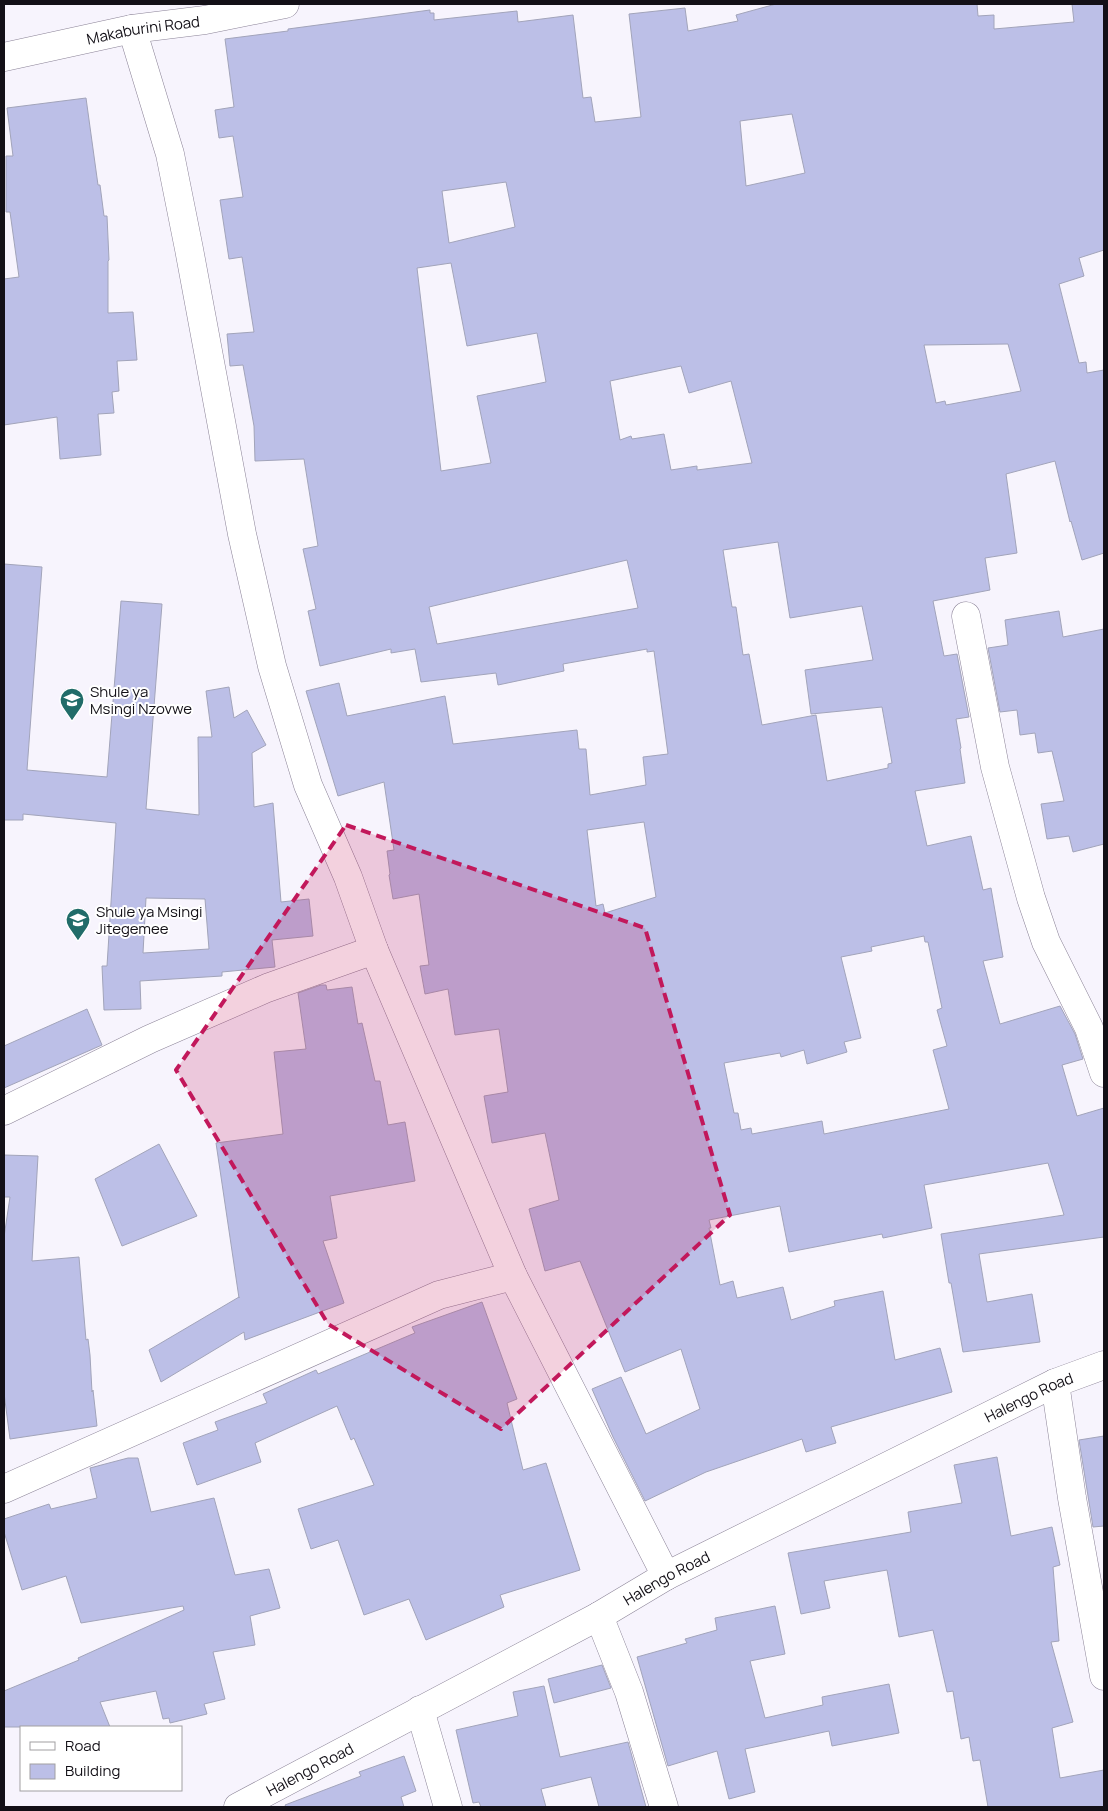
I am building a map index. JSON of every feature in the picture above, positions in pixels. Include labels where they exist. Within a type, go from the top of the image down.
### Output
[{"type":"street","name":"Makaburini Road","points":[[4,57],[132,29],[205,20],[285,4]]},
{"type":"street","points":[[132,29],[170,154],[242,534],[272,666],[308,785],[348,877],[374,950],[513,1276],[666,1576]]},
{"type":"street","points":[[966,616],[995,767],[1031,898],[1046,942],[1089,1028],[1104,1073]]},
{"type":"street","points":[[4,1111],[150,1039],[267,988],[374,950]]},
{"type":"street","points":[[4,1489],[440,1295],[513,1276]]},
{"type":"street","name":"Halengo Road","points":[[238,1807],[599,1616],[666,1576],[1055,1383],[1104,1365]]},
{"type":"street","points":[[1055,1383],[1072,1498],[1104,1676]]},
{"type":"street","points":[[599,1616],[629,1692],[664,1807]]},
{"type":"street","points":[[420,1710],[448,1807]]},
{"type":"highlighted area","points":[[346,825],[645,928],[730,1215],[501,1429],[328,1324],[176,1070]]},
{"type":"building","points":[[776,4],[977,4],[978,16],[994,15],[994,29],[1074,22],[1072,4],[1104,4],[1104,250],[1079,258],[1084,276],[1059,284],[1079,363],[1086,362],[1087,373],[1104,370],[1104,553],[1082,560],[1070,522],[1055,461],[1006,474],[1017,553],[985,558],[990,590],[933,601],[944,656],[957,654],[969,717],[956,719],[965,783],[915,791],[927,846],[971,836],[983,890],[991,888],[1003,957],[983,961],[1000,1024],[1060,1006],[1075,1034],[1083,1059],[1062,1065],[1077,1116],[1104,1108],[1104,1237],[979,1254],[987,1302],[1032,1294],[1040,1342],[963,1352],[941,1234],[1064,1215],[1048,1163],[924,1185],[932,1228],[883,1238],[882,1234],[789,1252],[780,1206],[709,1220],[720,1285],[733,1281],[737,1298],[783,1287],[791,1320],[835,1306],[834,1301],[883,1291],[895,1360],[940,1348],[952,1392],[831,1427],[836,1443],[806,1452],[802,1439],[706,1472],[645,1501],[613,1437],[592,1389],[621,1377],[646,1434],[700,1409],[681,1349],[625,1372],[580,1261],[545,1271],[529,1209],[559,1200],[545,1133],[492,1143],[484,1096],[508,1092],[499,1029],[455,1035],[448,989],[425,994],[420,966],[429,965],[419,894],[393,899],[387,851],[394,850],[384,782],[338,796],[306,691],[339,683],[347,716],[445,696],[453,744],[577,730],[579,749],[586,749],[590,795],[646,785],[643,757],[668,754],[654,651],[647,652],[647,649],[563,664],[564,671],[498,685],[496,673],[421,682],[415,649],[391,653],[391,649],[320,666],[308,611],[316,609],[303,549],[318,546],[304,459],[255,461],[254,426],[243,365],[230,366],[227,334],[254,332],[242,257],[229,259],[220,200],[243,197],[233,136],[219,138],[215,110],[234,107],[225,39],[430,10],[430,13],[434,13],[434,20],[517,11],[518,22],[573,15],[583,98],[591,97],[595,122],[641,117],[629,14],[685,8],[688,31],[738,21],[736,15]],"holes":[[[792,114],[805,173],[746,186],[740,121]],[[506,182],[515,227],[449,243],[442,191]],[[451,263],[467,346],[537,333],[546,382],[477,396],[491,463],[441,471],[417,268]],[[1008,344],[1021,391],[946,405],[945,401],[936,403],[924,345]],[[681,366],[689,393],[731,381],[752,463],[697,470],[697,466],[671,470],[664,434],[632,439],[631,436],[620,440],[610,381]],[[778,542],[790,618],[862,606],[873,660],[805,670],[811,714],[882,707],[892,763],[888,764],[888,768],[827,781],[816,715],[762,725],[749,654],[743,655],[736,607],[732,607],[723,550]],[[627,560],[638,608],[437,644],[429,607]],[[644,822],[656,897],[605,913],[603,904],[596,906],[587,830]],[[924,936],[925,942],[928,942],[942,1008],[937,1010],[947,1046],[933,1050],[949,1109],[824,1134],[822,1121],[752,1134],[751,1128],[741,1130],[738,1113],[734,1113],[724,1063],[780,1053],[781,1057],[804,1050],[807,1064],[847,1052],[844,1042],[861,1038],[841,957],[872,951],[871,947]]]},
{"type":"building","points":[[86,98],[98,185],[100,185],[104,216],[107,216],[109,260],[108,313],[133,312],[137,360],[117,361],[119,391],[112,392],[114,413],[98,414],[101,455],[60,459],[57,417],[4,425],[4,279],[19,277],[10,212],[6,212],[6,156],[13,156],[7,108]]},
{"type":"building","points":[[4,564],[42,567],[27,770],[107,777],[121,601],[162,604],[146,809],[199,815],[198,737],[212,737],[206,691],[229,687],[234,718],[247,710],[266,745],[252,753],[254,807],[273,803],[281,902],[309,899],[313,936],[272,940],[275,967],[222,972],[222,976],[140,981],[141,1009],[104,1010],[102,966],[107,966],[116,823],[23,814],[23,820],[4,820]],"holes":[[[146,898],[205,899],[209,949],[143,953]]]},
{"type":"building","points":[[1059,611],[1063,637],[1104,629],[1104,844],[1073,852],[1069,836],[1047,839],[1041,804],[1064,801],[1052,751],[1038,753],[1035,733],[1020,735],[1017,710],[1000,712],[988,648],[1008,645],[1005,620]]},
{"type":"building","points":[[321,985],[326,985],[327,990],[352,987],[358,1024],[362,1023],[375,1081],[380,1081],[388,1125],[405,1122],[415,1181],[330,1196],[337,1238],[323,1241],[344,1303],[245,1340],[244,1332],[161,1382],[149,1350],[239,1297],[216,1143],[283,1134],[274,1052],[306,1049],[298,993]]},
{"type":"building","points":[[87,1009],[102,1045],[4,1088],[4,1046]]},
{"type":"building","points":[[159,1144],[197,1216],[122,1246],[95,1179]]},
{"type":"building","points":[[4,1155],[38,1156],[32,1261],[79,1257],[86,1340],[88,1339],[97,1426],[10,1439],[4,1393],[4,1237],[10,1197],[4,1197]]},
{"type":"building","points":[[482,1302],[517,1399],[507,1403],[523,1470],[546,1463],[580,1570],[500,1595],[504,1607],[426,1640],[409,1599],[364,1615],[338,1540],[311,1549],[298,1509],[374,1485],[354,1438],[351,1440],[337,1406],[255,1443],[261,1462],[197,1485],[183,1443],[218,1430],[215,1422],[267,1403],[263,1394],[316,1370],[318,1374],[415,1333],[412,1327]]},
{"type":"building","points":[[1104,1436],[1104,1526],[1093,1527],[1079,1440]]},
{"type":"building","points":[[997,1457],[1011,1536],[1052,1527],[1060,1565],[1053,1567],[1059,1641],[1051,1642],[1073,1722],[1052,1728],[1060,1778],[1104,1770],[1104,1807],[988,1807],[980,1760],[973,1761],[969,1737],[961,1739],[953,1691],[947,1692],[933,1630],[899,1637],[887,1570],[824,1581],[830,1608],[801,1614],[788,1553],[911,1532],[908,1512],[962,1503],[954,1465]]},
{"type":"building","points":[[128,1458],[138,1458],[151,1512],[214,1498],[235,1575],[269,1569],[280,1608],[250,1616],[255,1645],[213,1652],[225,1699],[204,1704],[207,1714],[170,1723],[169,1718],[163,1719],[156,1691],[100,1702],[110,1726],[4,1727],[4,1691],[79,1660],[78,1658],[184,1610],[183,1606],[81,1623],[66,1576],[22,1590],[4,1532],[4,1519],[49,1504],[51,1509],[97,1498],[90,1468]]},
{"type":"building","points":[[775,1606],[785,1654],[750,1661],[765,1718],[823,1705],[822,1697],[889,1684],[899,1733],[832,1746],[829,1731],[745,1749],[755,1792],[729,1799],[717,1751],[668,1766],[637,1657],[687,1643],[685,1639],[717,1630],[715,1618]]},
{"type":"building","points":[[602,1665],[611,1688],[554,1703],[548,1679]]},
{"type":"building","points":[[544,1686],[560,1757],[628,1742],[646,1807],[599,1807],[591,1777],[541,1789],[546,1807],[481,1807],[479,1802],[473,1803],[456,1730],[518,1716],[513,1692]]},
{"type":"building","points":[[404,1756],[416,1791],[401,1797],[404,1807],[286,1807],[285,1805],[361,1776],[359,1772]]},
{"type":"place","name":"Shule ya Msingi Nzovwe","points":[[72,721]]},
{"type":"place","name":"Shule ya Msingi Jitegemee","points":[[78,941]]}]
